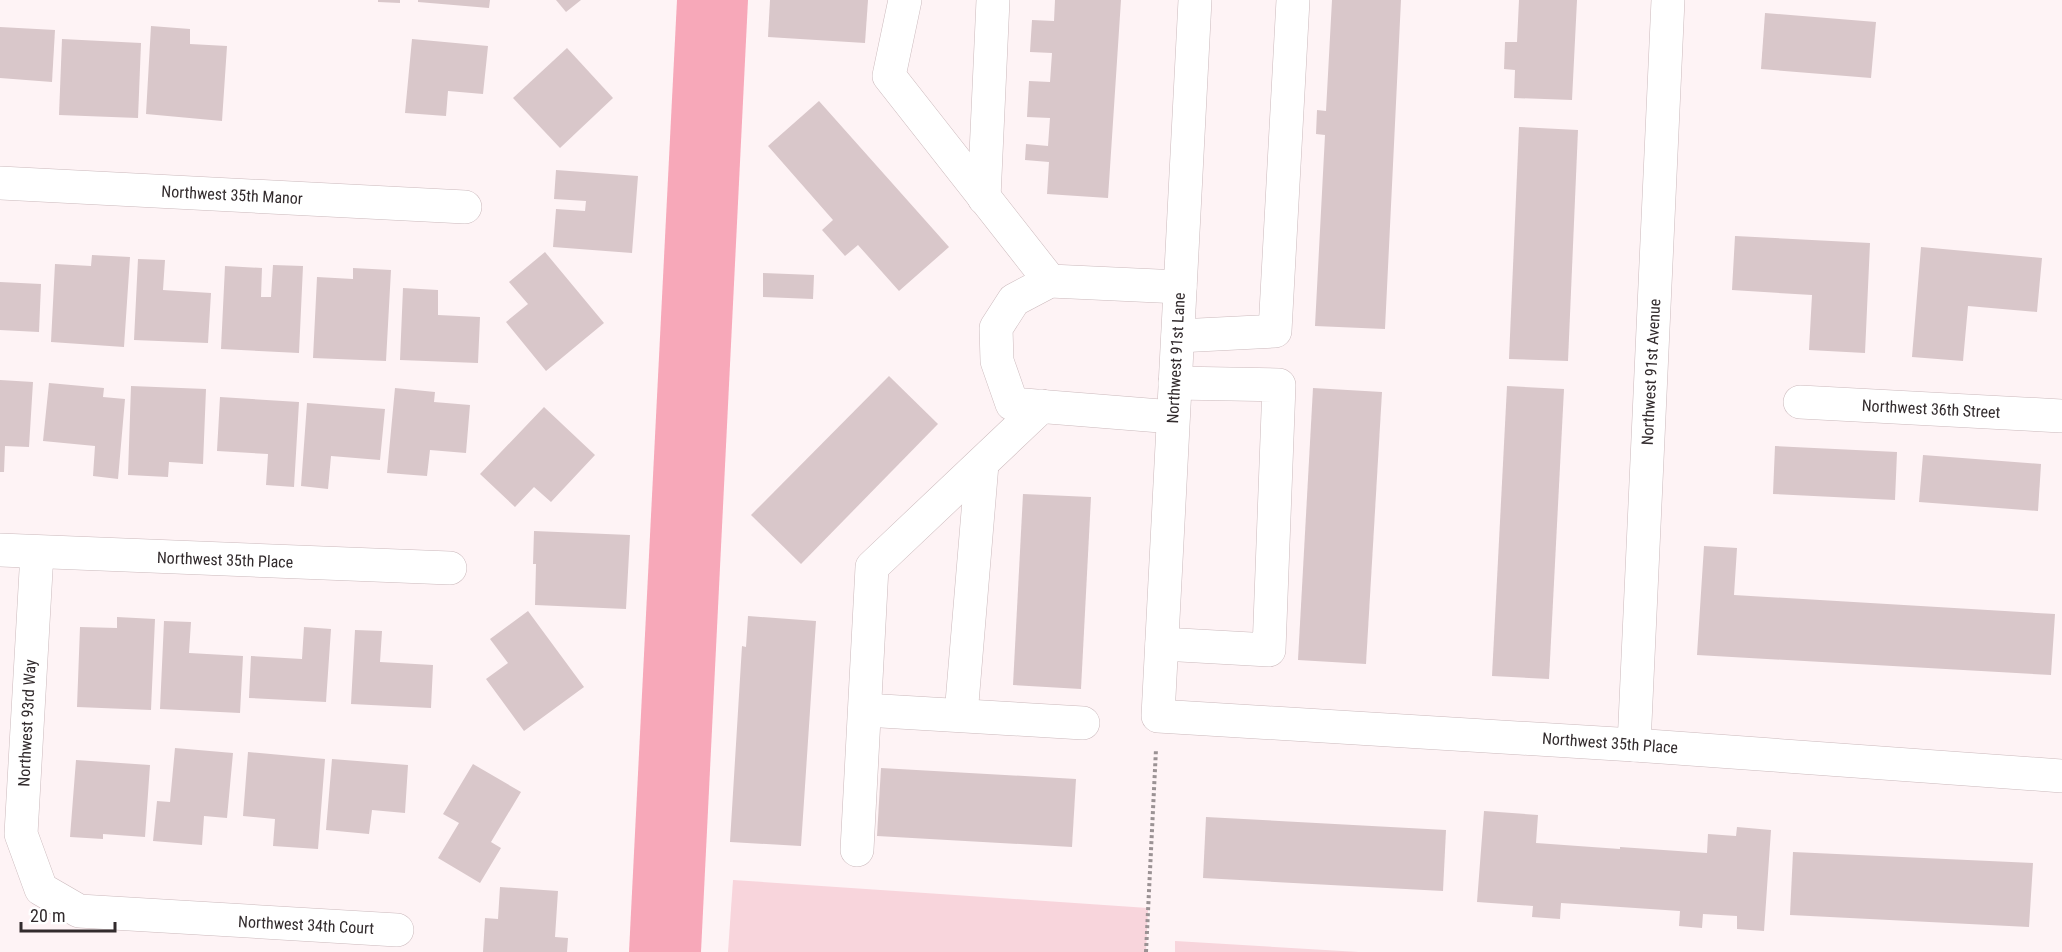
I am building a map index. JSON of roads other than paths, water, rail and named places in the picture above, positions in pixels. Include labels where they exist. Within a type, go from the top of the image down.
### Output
[{"type":"street","points":[[905,0],[889,76],[1050,281]]},
{"type":"street","points":[[984,198],[993,0]]},
{"type":"street","name":"Northwest 91st Lane","points":[[1158,716],[1195,0]]},
{"type":"street","points":[[1178,336],[1275,331],[1293,0]]},
{"type":"street","name":"Northwest 91st Avenue","points":[[1634,745],[1668,0]]},
{"type":"street","name":"Northwest 35th Manor","points":[[0,183],[465,207]]},
{"type":"street","points":[[1173,417],[1012,404],[997,361],[996,328],[1014,300],[1050,281],[1180,287]]},
{"type":"street","points":[[1162,644],[1269,650],[1279,385],[1175,383]]},
{"type":"street","name":"Northwest 36th Street","points":[[1800,402],[2062,416]]},
{"type":"street","points":[[857,850],[872,567],[1042,406]]},
{"type":"street","points":[[961,715],[982,464]]},
{"type":"street","name":"Northwest 35th Place","points":[[0,550],[450,568]]},
{"type":"street","name":"Northwest 93rd Way","points":[[37,553],[21,834],[41,889]]},
{"type":"street","points":[[865,710],[1083,723]]},
{"type":"street","name":"Northwest 35th Place","points":[[1158,716],[1634,745],[2062,776]]},
{"type":"street","name":"Northwest 34th Court","points":[[41,889],[79,911],[397,930]]}]
